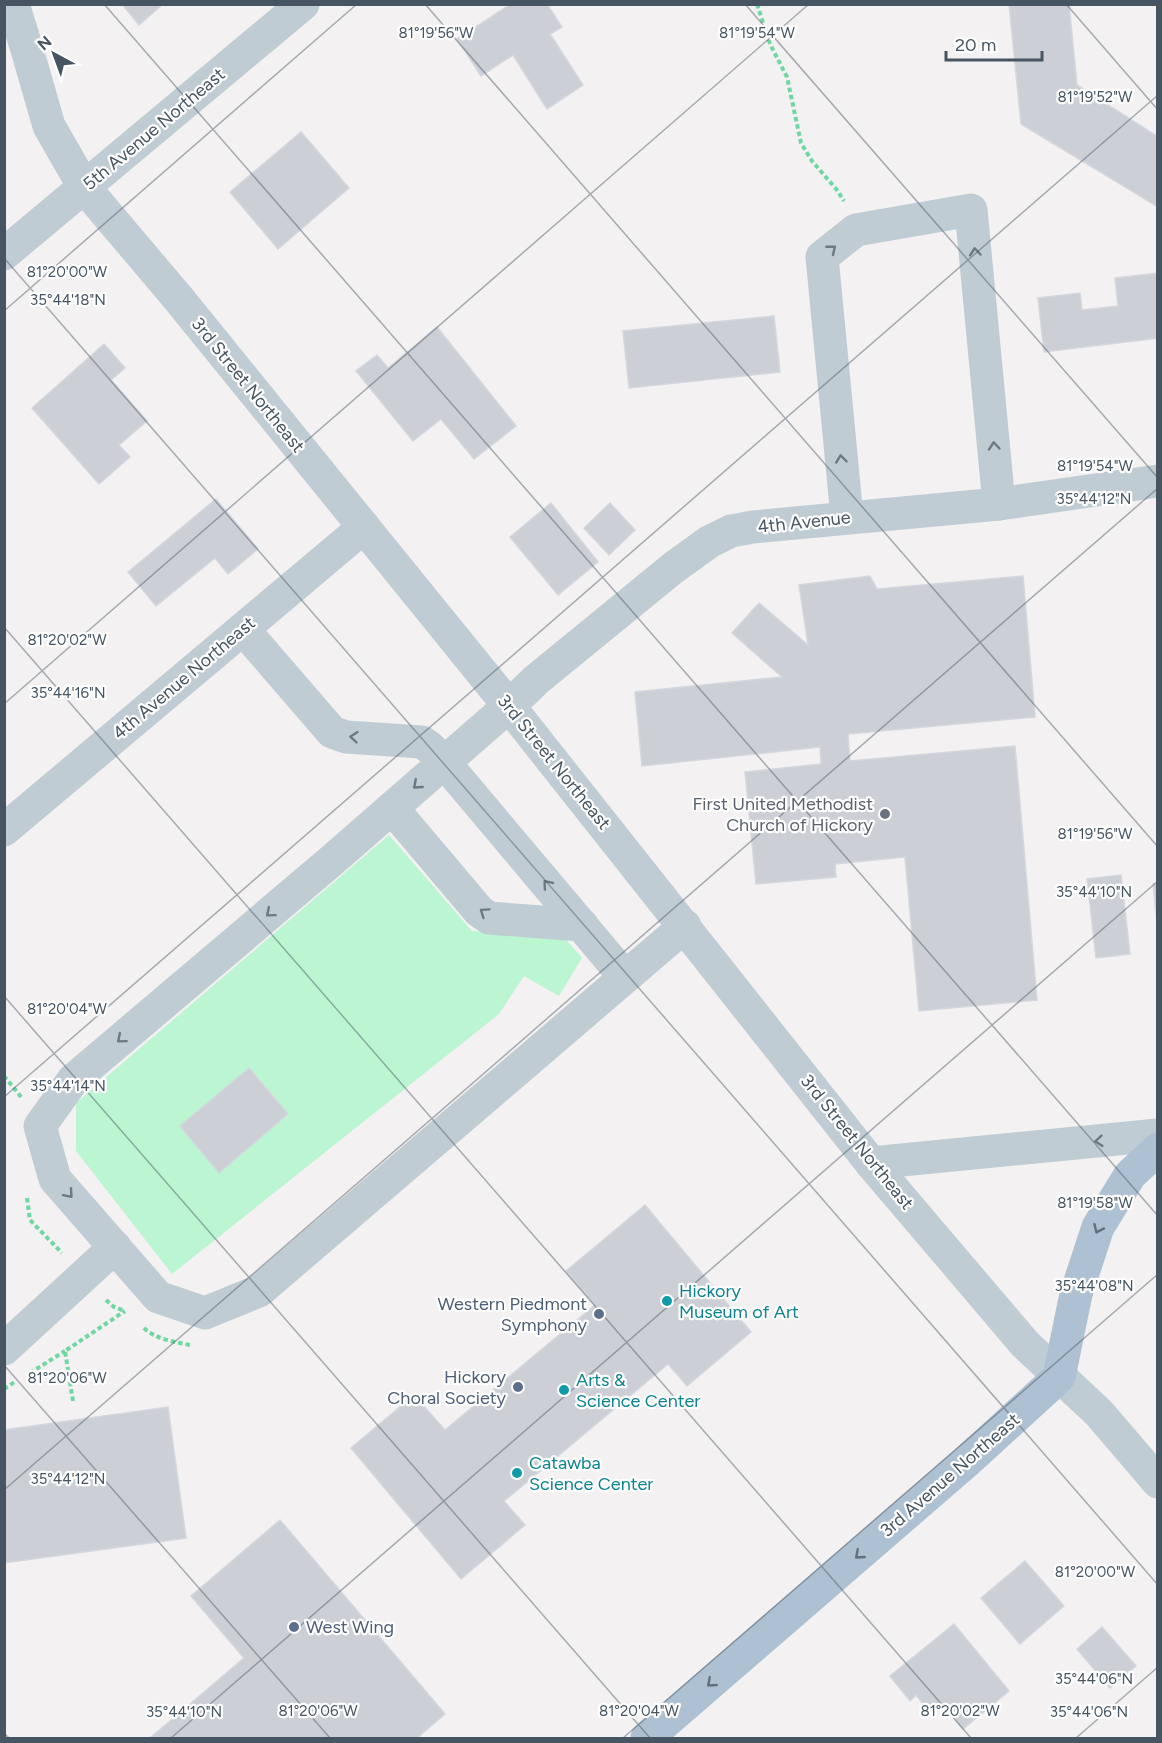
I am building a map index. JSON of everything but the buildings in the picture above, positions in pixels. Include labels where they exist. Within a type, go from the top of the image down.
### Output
[{"type":"main road","points":[[1059,1377],[1076,1294],[1098,1227],[1130,1175],[1158,1149]]},
{"type":"main road","name":"3rd Avenue Northeast","points":[[647,1738],[957,1469],[1059,1377]]},
{"type":"street","name":"3rd Street Northeast","points":[[13,4],[49,126],[84,186],[509,705],[871,1163],[1025,1344],[1099,1413],[1158,1482]]},
{"type":"street","name":"5th Avenue Northeast","points":[[4,254],[303,4]]},
{"type":"street","points":[[847,517],[822,257],[856,230],[971,210],[999,504]]},
{"type":"street","name":"4th Avenue","points":[[115,1247],[56,1179],[40,1126],[73,1080],[330,862],[545,672],[673,568],[709,542],[731,531],[742,529],[999,504],[1158,481]]},
{"type":"street","name":"4th Avenue Northeast","points":[[4,830],[364,527]]},
{"type":"street","points":[[243,629],[332,732],[346,737],[422,742],[429,747],[625,977]]},
{"type":"street","points":[[392,808],[479,911],[489,918],[582,925]]},
{"type":"street","points":[[4,1349],[115,1247],[158,1297],[205,1312],[259,1292],[685,926]]},
{"type":"street","points":[[871,1163],[1158,1135]]},
{"type":"path","points":[[757,4],[770,44],[787,77],[801,143],[845,203]]},
{"type":"path","points":[[4,1389],[131,1307]]},
{"type":"path","points":[[65,1351],[73,1401]]},
{"type":"green space","points":[[389,835],[472,931],[562,935],[582,958],[559,996],[524,976],[499,1014],[172,1274],[76,1151],[76,1103]]},
{"type":"place","name":"First United Methodist Church of Hickory","points":[[885,814]]},
{"type":"place","name":"Hickory Museum of Art","points":[[667,1301]]},
{"type":"place","name":"Western Piedmont Symphony","points":[[599,1314]]},
{"type":"place","name":"Hickory Choral Society","points":[[518,1387]]},
{"type":"place","name":"Arts & Science Center","points":[[564,1390]]},
{"type":"place","name":"Catawba Science Center","points":[[517,1473]]},
{"type":"place","name":"West Wing","points":[[294,1627]]}]
